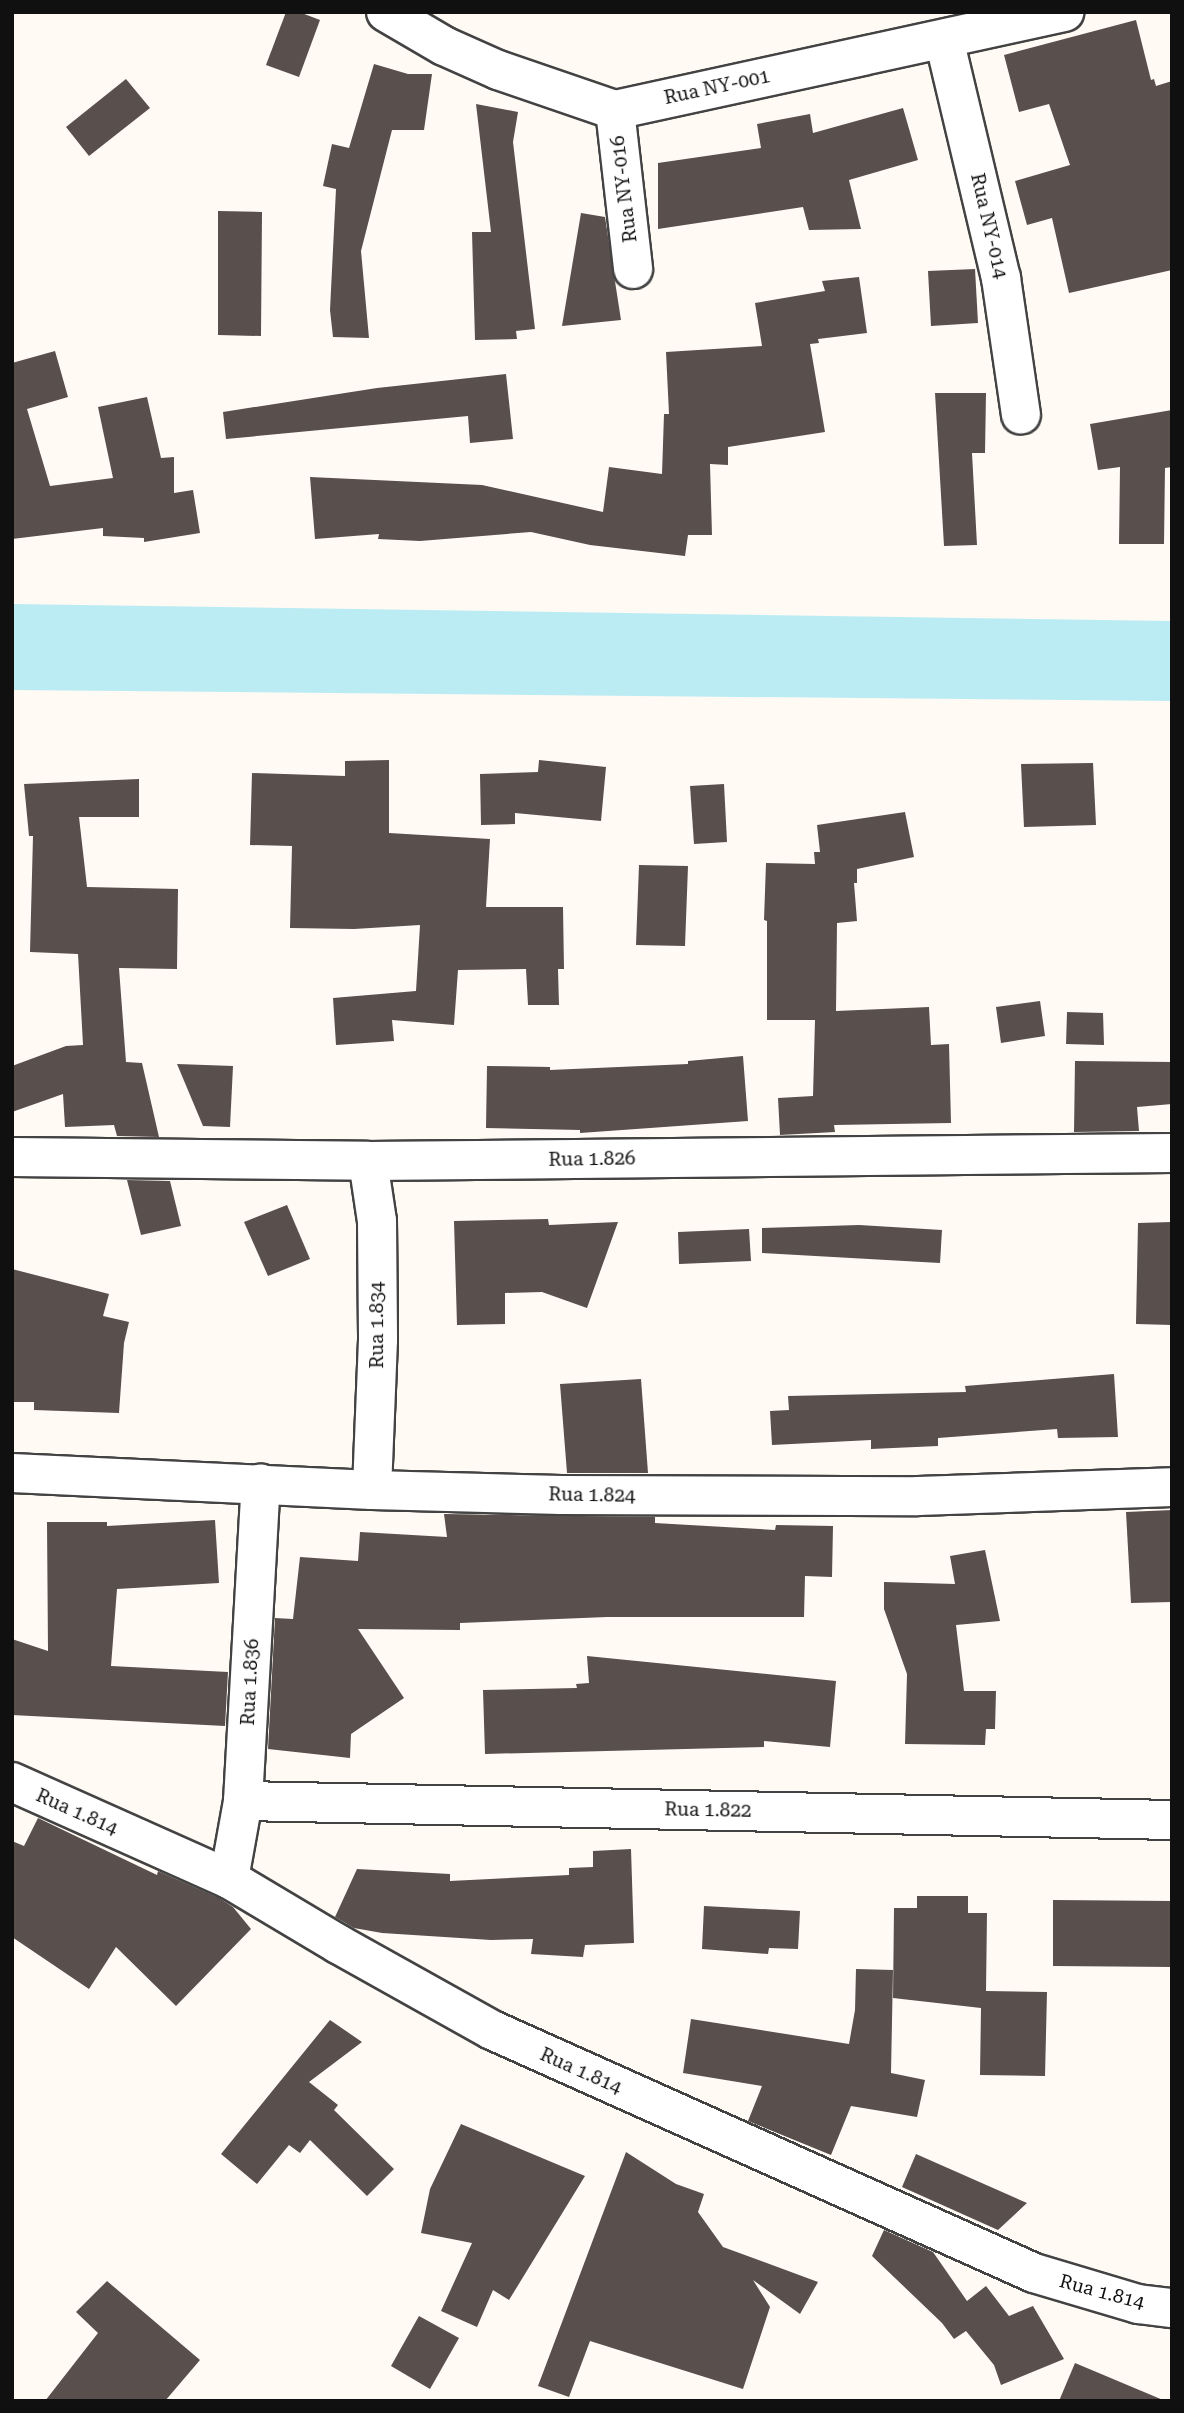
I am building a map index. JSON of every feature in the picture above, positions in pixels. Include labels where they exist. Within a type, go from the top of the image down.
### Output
[{"type":"street","points":[[386,12],[444,46],[498,70],[615,110]]},
{"type":"street","name":"Rua NY-001","points":[[615,110],[1064,12]]},
{"type":"street","name":"Rua NY-014","points":[[944,39],[1001,278],[1021,415]]},
{"type":"street","name":"Rua NY-016","points":[[615,110],[633,268]]},
{"type":"street","name":"Rua 1.826","points":[[12,1157],[368,1161],[1172,1153]]},
{"type":"street","name":"Rua 1.834","points":[[368,1161],[377,1221],[372,1490]]},
{"type":"street","name":"Rua 1.824","points":[[12,1473],[372,1490],[561,1495],[918,1496],[1172,1487]]},
{"type":"street","name":"Rua 1.836","points":[[229,1879],[243,1801],[261,1484]]},
{"type":"street","name":"Rua 1.814","points":[[12,1782],[229,1879],[492,2031],[1034,2273],[1138,2304],[1172,2308]]},
{"type":"street","name":"Rua 1.822","points":[[243,1801],[1172,1820]]},
{"type":"water","points":[[12,604],[1172,621],[1172,701],[12,690]]},
{"type":"building","points":[[286,12],[299,12],[320,20],[299,77],[266,65]]},
{"type":"building","points":[[1136,20],[1151,80],[1154,79],[1156,86],[1172,81],[1172,270],[1069,293],[1052,218],[1027,225],[1015,181],[1070,165],[1049,104],[1019,112],[1004,55]]},
{"type":"building","points":[[374,64],[408,74],[432,74],[424,130],[392,130],[361,251],[369,338],[333,337],[330,310],[336,189],[323,186],[332,144],[349,148]]},
{"type":"building","points":[[126,79],[150,108],[89,156],[66,127]]},
{"type":"building","points":[[476,104],[518,112],[513,142],[535,329],[516,331],[517,339],[475,340],[472,232],[491,232]]},
{"type":"building","points":[[903,108],[918,160],[849,180],[861,229],[809,230],[803,207],[658,229],[658,163],[761,148],[757,124],[810,114],[813,133]]},
{"type":"building","points":[[218,211],[262,212],[261,336],[218,335]]},
{"type":"building","points":[[581,213],[605,217],[621,320],[562,326]]},
{"type":"building","points":[[975,269],[978,323],[931,326],[928,271]]},
{"type":"building","points":[[859,277],[867,333],[818,339],[819,343],[810,344],[825,432],[728,447],[728,465],[710,464],[712,535],[688,535],[685,556],[590,545],[531,532],[420,541],[378,539],[379,534],[315,539],[310,477],[482,485],[603,512],[609,467],[662,474],[664,414],[669,414],[666,352],[762,346],[755,303],[825,291],[822,281]]},
{"type":"building","points":[[55,351],[68,397],[27,409],[50,486],[113,478],[98,407],[147,397],[161,458],[174,457],[174,493],[193,490],[200,533],[144,542],[144,538],[103,536],[103,528],[12,539],[12,363]]},
{"type":"building","points":[[506,374],[513,439],[470,443],[468,416],[226,439],[223,412],[377,388]]},
{"type":"building","points":[[935,393],[986,393],[985,453],[972,453],[977,545],[944,546]]},
{"type":"building","points":[[1172,410],[1172,467],[1165,468],[1164,544],[1119,544],[1120,467],[1098,470],[1090,424]]},
{"type":"building","points":[[389,760],[389,833],[490,839],[486,907],[563,907],[564,969],[558,969],[559,1005],[528,1005],[526,969],[458,970],[454,1025],[392,1020],[394,1041],[336,1045],[333,998],[416,991],[420,925],[354,929],[290,928],[292,846],[250,845],[252,773],[345,776],[345,761]]},
{"type":"building","points":[[539,760],[606,767],[601,821],[515,813],[515,824],[481,825],[480,774],[538,772]]},
{"type":"building","points":[[1093,763],[1096,825],[1024,827],[1021,764]]},
{"type":"building","points":[[139,779],[139,817],[79,817],[87,887],[178,889],[177,969],[119,968],[126,1062],[142,1063],[159,1137],[117,1136],[114,1125],[65,1127],[63,1094],[12,1112],[12,1066],[66,1046],[83,1045],[78,954],[30,952],[33,836],[29,836],[24,784]]},
{"type":"building","points":[[724,784],[727,842],[694,844],[690,786]]},
{"type":"building","points":[[905,812],[914,857],[857,869],[857,883],[854,883],[857,921],[837,923],[836,1011],[929,1007],[931,1045],[949,1044],[951,1123],[834,1125],[835,1132],[780,1135],[778,1098],[813,1096],[815,1020],[767,1020],[767,921],[764,920],[766,863],[815,864],[814,852],[820,852],[817,825]]},
{"type":"building","points":[[639,865],[688,866],[685,946],[636,945]]},
{"type":"building","points":[[1040,1001],[1045,1036],[1001,1043],[996,1007]]},
{"type":"building","points":[[1067,1012],[1103,1013],[1104,1045],[1066,1044]]},
{"type":"building","points":[[743,1056],[748,1121],[580,1133],[580,1130],[486,1128],[487,1066],[550,1067],[550,1070],[688,1064],[688,1061]]},
{"type":"building","points":[[1075,1061],[1172,1062],[1172,1104],[1137,1107],[1139,1131],[1074,1132]]},
{"type":"building","points":[[177,1064],[233,1066],[230,1127],[203,1126]]},
{"type":"building","points":[[127,1180],[170,1181],[181,1226],[141,1235]]},
{"type":"building","points":[[287,1205],[310,1259],[268,1276],[244,1222]]},
{"type":"building","points":[[548,1219],[549,1225],[618,1222],[587,1308],[542,1292],[505,1293],[505,1324],[457,1325],[454,1221]]},
{"type":"building","points":[[1172,1222],[1172,1325],[1136,1324],[1138,1223]]},
{"type":"building","points":[[859,1225],[942,1230],[940,1263],[762,1253],[762,1228]]},
{"type":"building","points":[[749,1229],[751,1261],[679,1264],[678,1232]]},
{"type":"building","points":[[12,1269],[109,1294],[103,1316],[129,1322],[124,1343],[119,1413],[34,1410],[34,1402],[12,1402]]},
{"type":"building","points":[[1114,1374],[1118,1437],[1058,1438],[1057,1429],[938,1438],[938,1446],[871,1449],[871,1440],[772,1445],[770,1411],[789,1410],[788,1396],[966,1392],[965,1386]]},
{"type":"building","points":[[641,1379],[648,1473],[567,1473],[560,1384]]},
{"type":"building","points":[[1172,1510],[1172,1602],[1131,1603],[1126,1512]]},
{"type":"building","points":[[444,1514],[655,1517],[655,1523],[775,1530],[776,1525],[833,1526],[832,1577],[805,1576],[804,1617],[607,1617],[460,1623],[460,1630],[358,1629],[404,1698],[351,1734],[350,1758],[268,1749],[275,1618],[293,1619],[300,1557],[358,1561],[360,1532],[447,1537]]},
{"type":"building","points":[[215,1520],[219,1583],[117,1589],[111,1666],[228,1672],[225,1726],[12,1715],[12,1639],[48,1651],[47,1522],[107,1522],[107,1526]]},
{"type":"building","points":[[985,1550],[1000,1621],[956,1625],[964,1691],[996,1691],[995,1729],[986,1729],[985,1745],[905,1744],[907,1674],[884,1609],[884,1582],[955,1584],[950,1556]]},
{"type":"building","points":[[587,1656],[836,1681],[830,1747],[764,1741],[764,1747],[485,1754],[483,1690],[577,1688],[576,1684],[589,1683]]},
{"type":"building","points":[[38,1818],[157,1875],[158,1871],[219,1898],[233,1907],[251,1929],[176,2006],[116,1947],[89,1989],[12,1937],[12,1841],[24,1846]]},
{"type":"building","points":[[631,1849],[634,1943],[585,1945],[583,1957],[531,1954],[533,1939],[491,1940],[382,1933],[354,1928],[335,1917],[357,1869],[450,1874],[450,1881],[569,1875],[569,1868],[593,1867],[593,1851]]},
{"type":"building","points":[[917,1896],[968,1896],[968,1913],[987,1913],[986,1991],[1047,1992],[1045,2076],[980,2075],[981,2008],[893,1998],[894,1908],[917,1908]]},
{"type":"building","points":[[1053,1900],[1172,1901],[1172,1967],[1053,1966]]},
{"type":"building","points":[[704,1906],[800,1911],[798,1949],[769,1948],[768,1954],[702,1949]]},
{"type":"building","points":[[856,1969],[893,1970],[891,2073],[925,2080],[917,2117],[851,2106],[831,2155],[748,2121],[762,2086],[683,2073],[691,2019],[849,2044],[855,2010]]},
{"type":"building","points":[[330,2020],[362,2042],[309,2082],[338,2105],[334,2110],[394,2169],[367,2196],[310,2140],[300,2153],[289,2145],[257,2184],[221,2154]]},
{"type":"building","points":[[461,2124],[585,2176],[509,2300],[493,2290],[477,2327],[441,2311],[472,2243],[421,2233],[430,2189]]},
{"type":"building","points":[[626,2152],[676,2184],[704,2194],[698,2212],[723,2247],[818,2282],[800,2314],[753,2280],[770,2307],[743,2389],[590,2341],[569,2397],[538,2386]]},
{"type":"building","points":[[916,2154],[1027,2203],[998,2230],[902,2187]]},
{"type":"building","points":[[884,2230],[933,2252],[967,2301],[986,2286],[1009,2316],[1033,2306],[1064,2359],[1001,2385],[994,2365],[966,2331],[954,2339],[942,2323],[872,2256]]},
{"type":"building","points":[[107,2281],[200,2360],[165,2401],[45,2401],[98,2333],[76,2312]]},
{"type":"building","points":[[419,2316],[459,2338],[430,2389],[391,2366]]},
{"type":"building","points":[[1075,2363],[1163,2400],[1163,2401],[1059,2401]]}]
